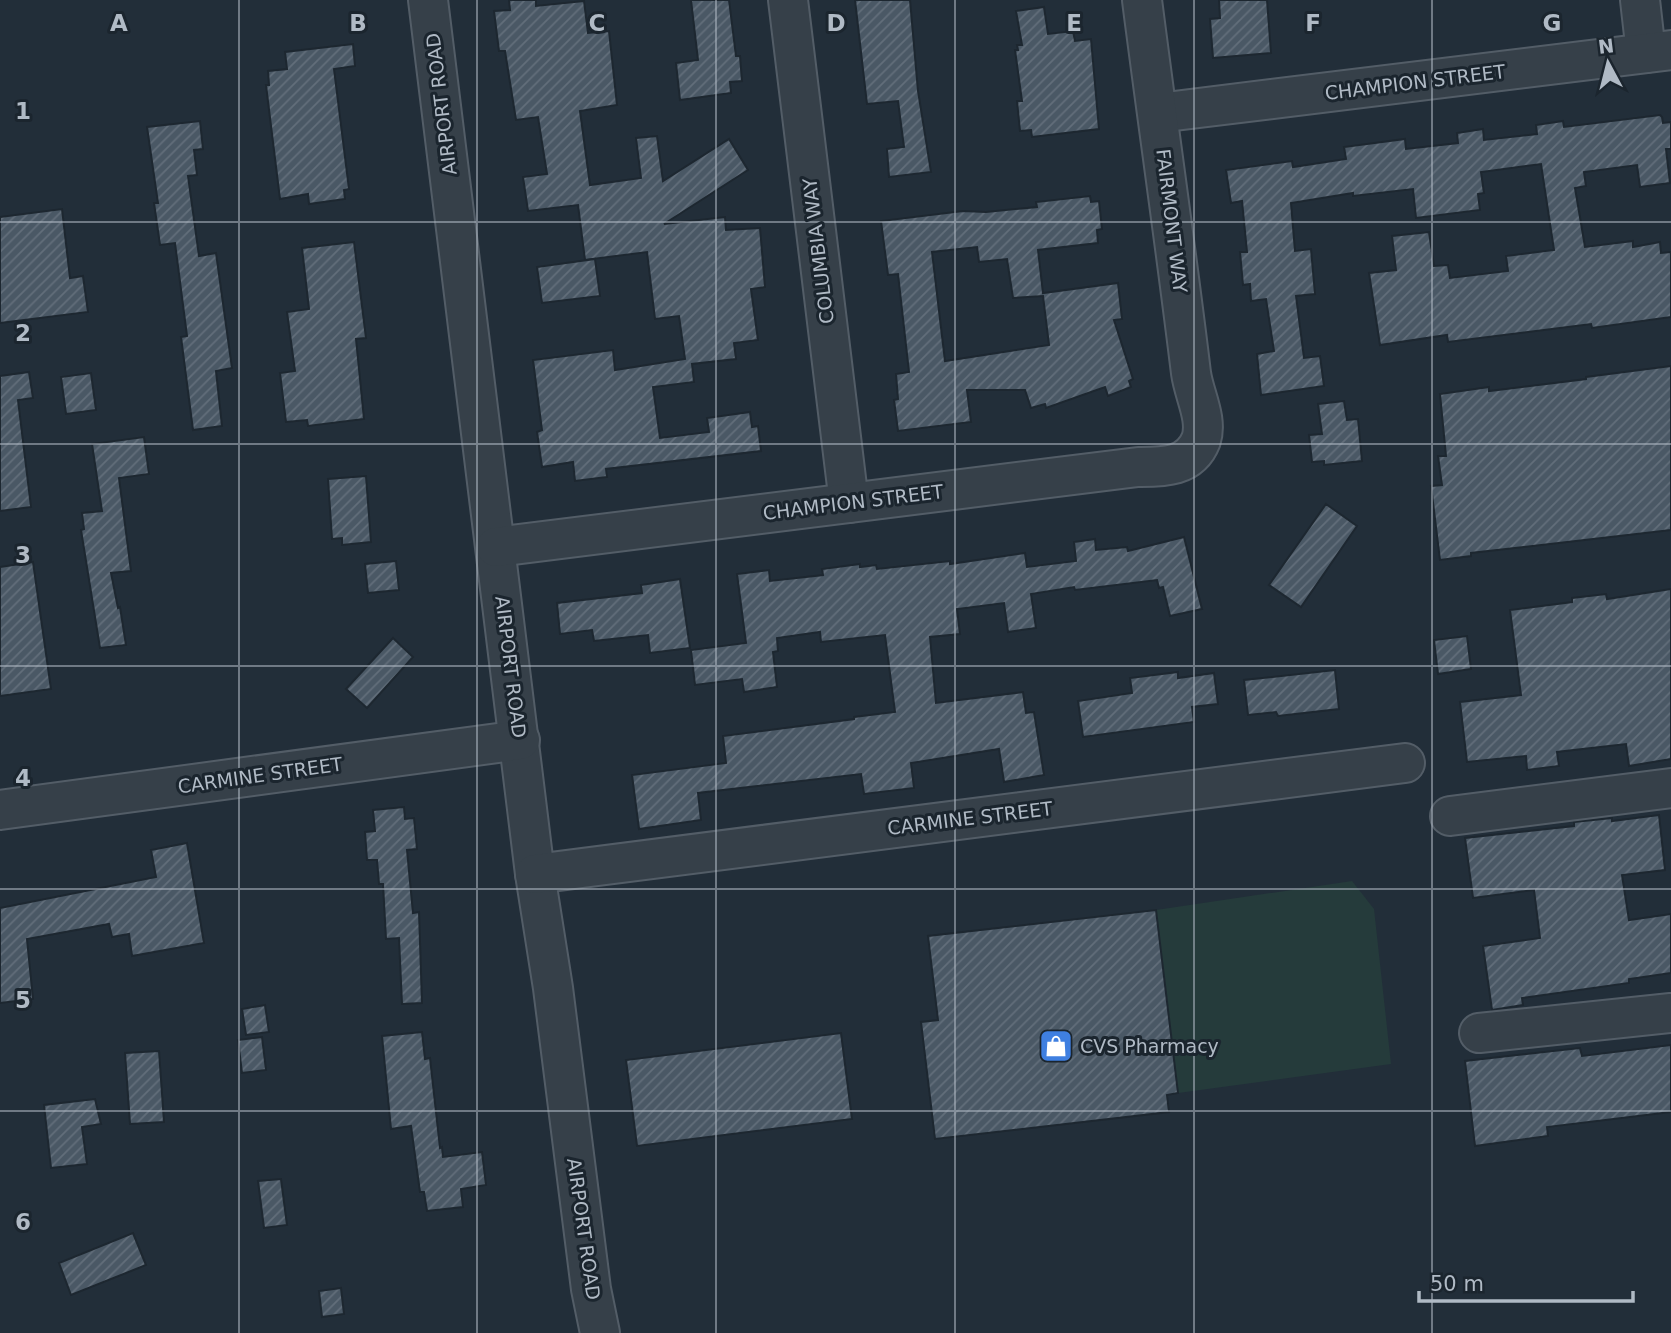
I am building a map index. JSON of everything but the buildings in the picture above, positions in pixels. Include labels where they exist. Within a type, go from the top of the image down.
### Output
[{"type":"street","name":"AIRPORT ROAD","points":[[428,0],[535,874],[553,988],[591,1289],[600,1333]]},
{"type":"street","name":"COLUMBIA WAY","points":[[788,0],[849,503]]},
{"type":"street","name":"FAIRMONT WAY","points":[[1142,0],[1193,389],[1204,427],[1200,442]]},
{"type":"street","points":[[1640,0],[1659,52]]},
{"type":"street","name":"CHAMPION STREET","points":[[1158,113],[1659,52]]},
{"type":"street","name":"CHAMPION STREET","points":[[496,547],[1138,467],[1167,468],[1180,463],[1200,442]]},
{"type":"street","name":"CARMINE STREET","points":[[0,810],[520,740]]},
{"type":"street","name":"CARMINE STREET","points":[[535,874],[1405,763]]},
{"type":"street","points":[[1450,816],[1671,788]]},
{"type":"street","points":[[1479,1033],[1671,1013]]},
{"type":"green space","points":[[1352,881],[1374,909],[1391,1064],[1178,1093],[1156,910]]},
{"type":"place","name":"CVS Pharmacy","points":[[1056,1046]]}]
